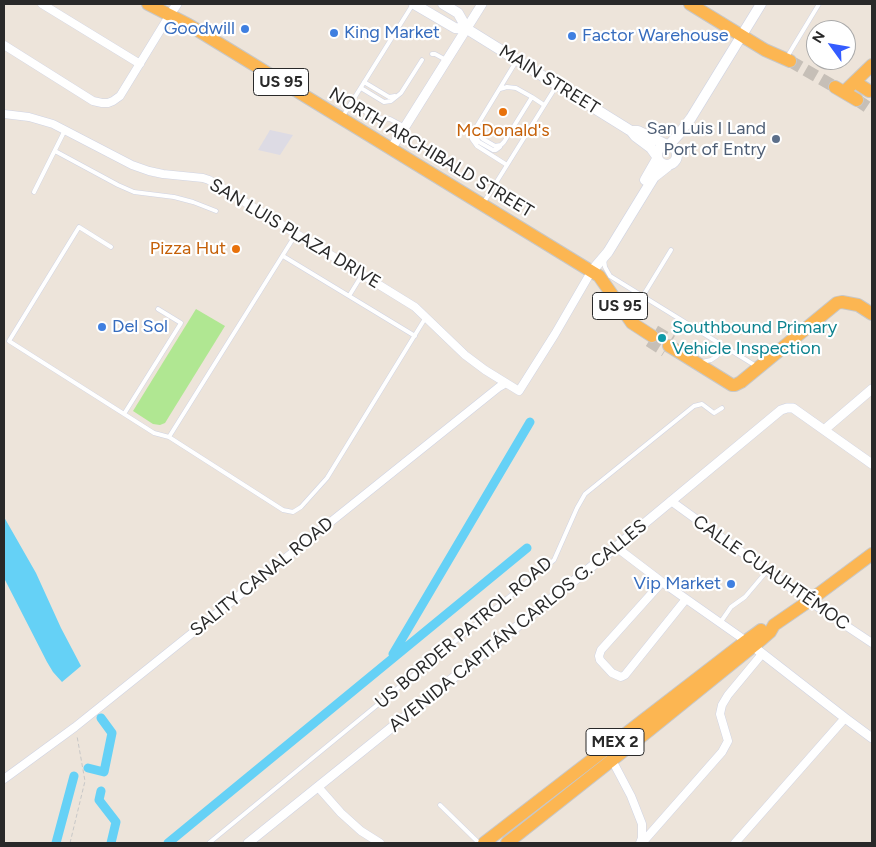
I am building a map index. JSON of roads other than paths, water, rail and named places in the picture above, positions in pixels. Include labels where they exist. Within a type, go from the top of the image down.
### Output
[{"type":"highway","name":"NORTH ARCHIBALD STREET","points":[[148,4],[189,26],[596,275]]},
{"type":"highway","points":[[690,4],[768,52],[788,60]]},
{"type":"highway","points":[[860,77],[865,93]]},
{"type":"highway","points":[[860,77],[865,93]]},
{"type":"highway","name":"US 95","points":[[596,275],[634,324],[652,336]]},
{"type":"highway","points":[[669,346],[732,385],[735,385],[837,303],[858,305],[872,314]]},
{"type":"highway","name":"MEX 2","points":[[507,843],[754,647],[770,632],[774,625],[871,557]]},
{"type":"highway","name":"MEX 2","points":[[484,843],[754,647]]},
{"type":"main road","name":"MAIN STREET","points":[[414,4],[455,28],[467,29],[631,131],[651,148],[656,157]]},
{"type":"main road","name":"MAIN STREET","points":[[443,4],[458,13],[467,29]]},
{"type":"main road","points":[[596,275],[603,249],[656,157],[659,148],[668,145],[679,134],[761,4]]},
{"type":"main road","points":[[596,275],[604,257],[654,177],[675,162],[689,127],[690,118]]},
{"type":"main road","name":"MAIN STREET","points":[[631,131],[638,131],[668,145]]},
{"type":"main road","points":[[668,145],[675,149],[677,157]]},
{"type":"main road","points":[[656,157],[661,164],[668,166]]},
{"type":"street","points":[[42,4],[140,64]]},
{"type":"street","points":[[4,45],[97,103],[102,104],[113,101],[120,96],[177,4]]},
{"type":"street","points":[[391,149],[482,4]]},
{"type":"street","name":"SAN LUIS PLAZA DRIVE","points":[[4,114],[42,120],[132,165],[149,171],[209,180],[415,307],[465,355],[506,383]]},
{"type":"street","points":[[506,383],[519,391],[555,334],[596,275]]},
{"type":"street","name":"SALITY CANAL ROAD","points":[[4,779],[75,727],[506,383]]},
{"type":"street","points":[[872,389],[824,430],[872,464]]},
{"type":"street","name":"AVENIDA CAPITÁN CARLOS G. CALLES","points":[[248,843],[616,546],[781,410],[793,408],[824,430]]},
{"type":"street","name":"CALLE CUAUHTÉMOC","points":[[671,501],[766,571],[872,643]]},
{"type":"street","points":[[616,546],[662,582],[754,647],[872,738]]},
{"type":"street","points":[[662,582],[601,650],[600,660],[612,673],[621,676],[625,675],[686,599]]},
{"type":"street","points":[[641,843],[722,752],[728,741],[720,714],[722,705],[754,647]]},
{"type":"street","points":[[735,843],[845,718]]},
{"type":"street","points":[[612,760],[631,796],[642,824],[641,843]]},
{"type":"street","points":[[318,787],[341,813],[361,831],[380,843]]},
{"type":"lane","points":[[341,119],[414,4]]},
{"type":"lane","points":[[788,60],[819,4]]},
{"type":"lane","points":[[432,54],[447,60]]},
{"type":"lane","points":[[361,88],[384,102],[391,101],[398,95],[422,60]]},
{"type":"lane","points":[[507,165],[477,146],[471,137],[517,60]]},
{"type":"lane","points":[[364,82],[389,97],[398,95]]},
{"type":"lane","points":[[482,205],[557,85]]},
{"type":"lane","points":[[500,88],[516,88],[544,105]]},
{"type":"lane","points":[[475,128],[483,139],[495,146],[501,145],[532,97]]},
{"type":"lane","points":[[351,103],[377,118],[390,119],[405,127]]},
{"type":"lane","points":[[34,192],[65,130]]},
{"type":"lane","points":[[54,151],[134,192],[174,197],[216,211]]},
{"type":"lane","points":[[111,247],[79,227],[9,341],[154,434],[169,437],[283,510],[293,512],[301,507],[327,478],[426,318]]},
{"type":"lane","points":[[169,437],[296,234]]},
{"type":"lane","points":[[629,318],[671,250]]},
{"type":"lane","points":[[283,256],[415,336]]},
{"type":"lane","points":[[604,257],[605,267],[610,276],[758,368]]},
{"type":"lane","points":[[349,296],[363,274]]},
{"type":"lane","points":[[124,414],[181,323],[158,309]]},
{"type":"lane","points":[[696,363],[711,360],[717,356],[720,344]]},
{"type":"lane","name":"US BORDER PATROL ROAD","points":[[209,843],[554,560],[577,508],[586,494],[694,406],[702,404],[714,413],[722,408]]},
{"type":"lane","points":[[720,623],[731,607],[745,597],[766,571]]},
{"type":"lane","points":[[440,805],[479,843]]},
{"type":"water","points":[[4,517],[36,573],[81,666],[62,682],[47,662],[4,578]]},
{"type":"waterway","points":[[393,654],[530,422]]},
{"type":"waterway","points":[[168,843],[527,548]]},
{"type":"waterway","points":[[88,768],[104,772],[112,733],[101,718]]},
{"type":"waterway","points":[[56,843],[74,776]]},
{"type":"waterway","points":[[101,791],[99,800],[116,822],[111,843]]},
{"type":"tunnel","points":[[790,61],[835,87]]},
{"type":"tunnel","points":[[857,100],[872,110]]},
{"type":"tunnel","points":[[655,331],[672,341]]},
{"type":"tunnel","points":[[649,341],[665,351]]},
{"type":"place","name":"Goodwill","points":[[245,29]]},
{"type":"place","name":"King Market","points":[[334,33]]},
{"type":"place","name":"Factor Warehouse","points":[[572,36]]},
{"type":"place","name":"McDonald's","points":[[503,112]]},
{"type":"place","name":"San Luis I Land Port of Entry","points":[[776,139]]},
{"type":"place","name":"Pizza Hut","points":[[236,249]]},
{"type":"place","name":"Del Sol","points":[[102,327]]},
{"type":"place","name":"Southbound Primary Vehicle Inspection","points":[[662,338]]},
{"type":"place","name":"Vip Market","points":[[731,584]]}]
